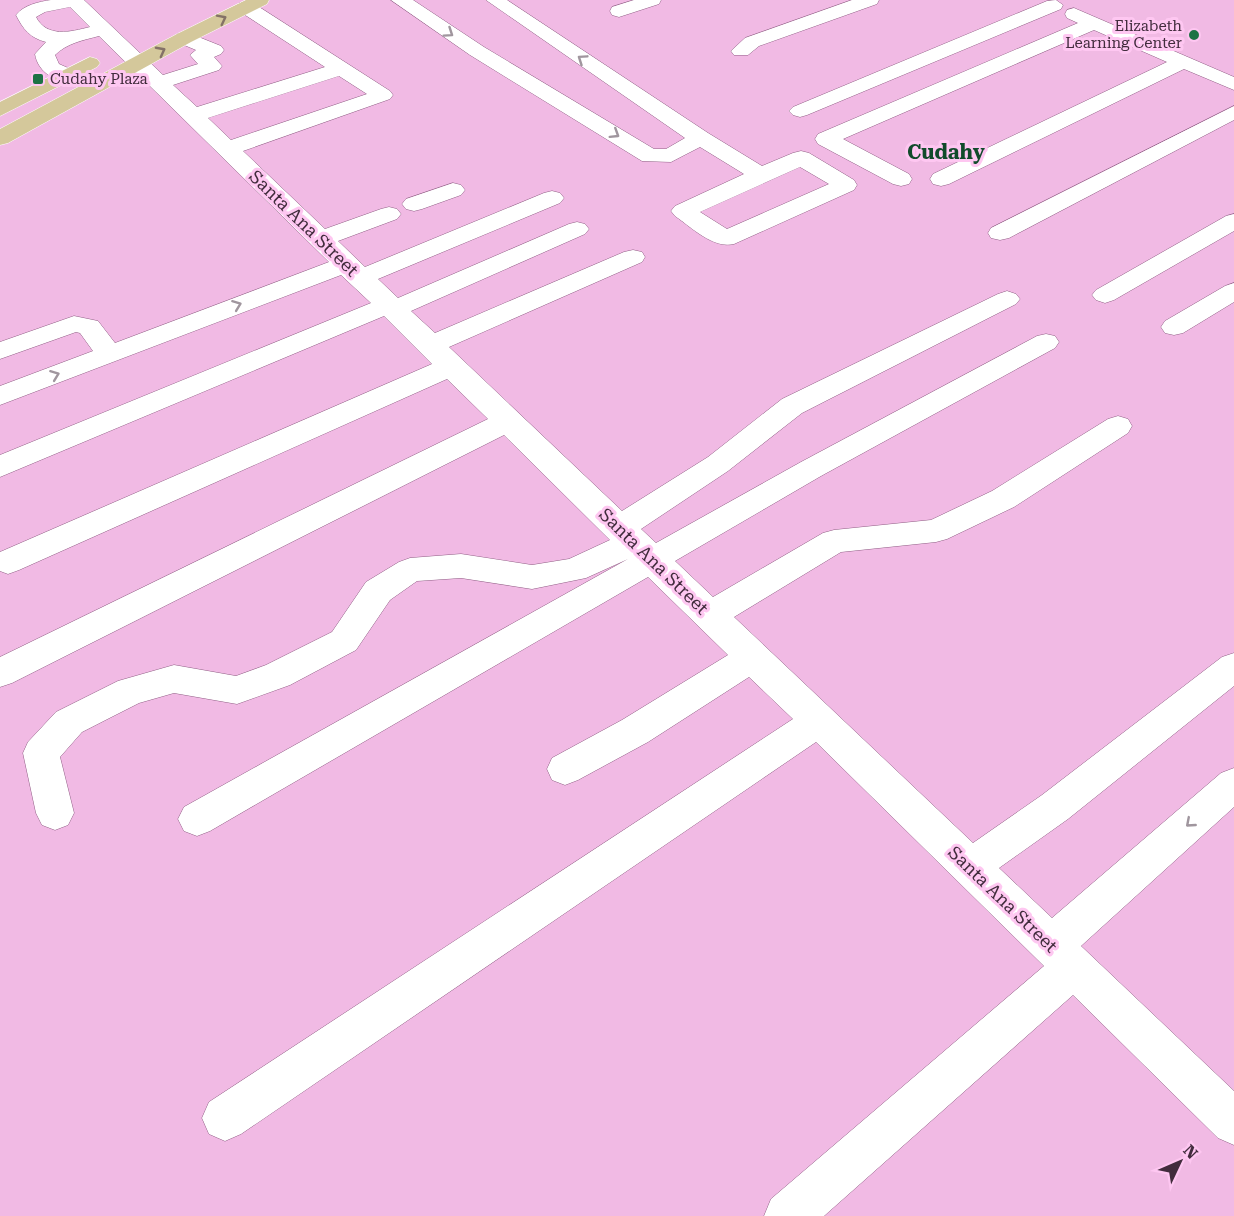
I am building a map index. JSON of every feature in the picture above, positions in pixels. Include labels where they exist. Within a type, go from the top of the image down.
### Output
[{"type":"main road","points":[[0,138],[148,73],[178,31],[221,0]]},
{"type":"main road","points":[[178,31],[253,3]]},
{"type":"main road","points":[[0,110],[131,44]]},
{"type":"street","points":[[400,0],[477,51],[650,156],[671,155],[700,138]]},
{"type":"street","points":[[495,0],[700,138],[761,175]]},
{"type":"street","points":[[618,11],[652,0]]},
{"type":"street","points":[[741,51],[752,42],[870,0]]},
{"type":"street","points":[[71,38],[45,37],[28,26],[25,15],[39,8],[81,2]]},
{"type":"street","name":"Santa Ana Street","points":[[81,2],[103,29],[131,44],[148,73],[1234,1122]]},
{"type":"street","points":[[227,149],[383,95],[253,3]]},
{"type":"street","points":[[800,111],[1048,3],[1234,84]]},
{"type":"street","points":[[901,179],[826,139],[1094,23]]},
{"type":"street","points":[[68,75],[52,70],[46,64],[45,54],[54,45],[103,29]]},
{"type":"street","points":[[148,73],[212,66],[200,55],[214,50],[178,31]]},
{"type":"street","points":[[941,179],[1183,62]]},
{"type":"street","points":[[192,116],[342,68]]},
{"type":"street","points":[[1000,233],[1234,112]]},
{"type":"street","points":[[801,158],[846,185],[725,239],[683,211],[761,175],[801,158]]},
{"type":"street","points":[[414,204],[453,190]]},
{"type":"street","points":[[0,396],[109,354],[354,271],[552,198]]},
{"type":"street","points":[[320,239],[389,214]]},
{"type":"street","points":[[1105,295],[1234,221]]},
{"type":"street","points":[[0,467],[577,229]]},
{"type":"street","points":[[8,562],[441,356],[633,257]]},
{"type":"street","points":[[1174,327],[1234,291]]},
{"type":"street","points":[[197,819],[635,543],[718,464],[792,406],[1007,299]]},
{"type":"street","points":[[0,351],[74,324],[89,327],[109,354]]},
{"type":"street","points":[[55,813],[41,753],[69,722],[130,691],[174,679],[237,690],[278,675],[344,641],[378,591],[411,570],[461,566],[532,577],[574,570],[811,469],[1046,342]]},
{"type":"street","points":[[0,673],[509,421]]},
{"type":"street","points":[[710,615],[834,541],[936,531],[1003,499],[1118,426]]},
{"type":"street","points":[[565,769],[635,731],[753,657]]},
{"type":"street","points":[[970,867],[1055,807],[1234,667]]},
{"type":"street","points":[[225,1118],[819,721]]},
{"type":"street","points":[[788,1216],[1063,956],[1234,784]]},
{"type":"place","name":"Elizabeth Learning Center","points":[[1194,35]]},
{"type":"place","name":"Cudahy Plaza","points":[[38,79]]},
{"type":"district","name":"Cudahy","points":[[946,152]]}]
